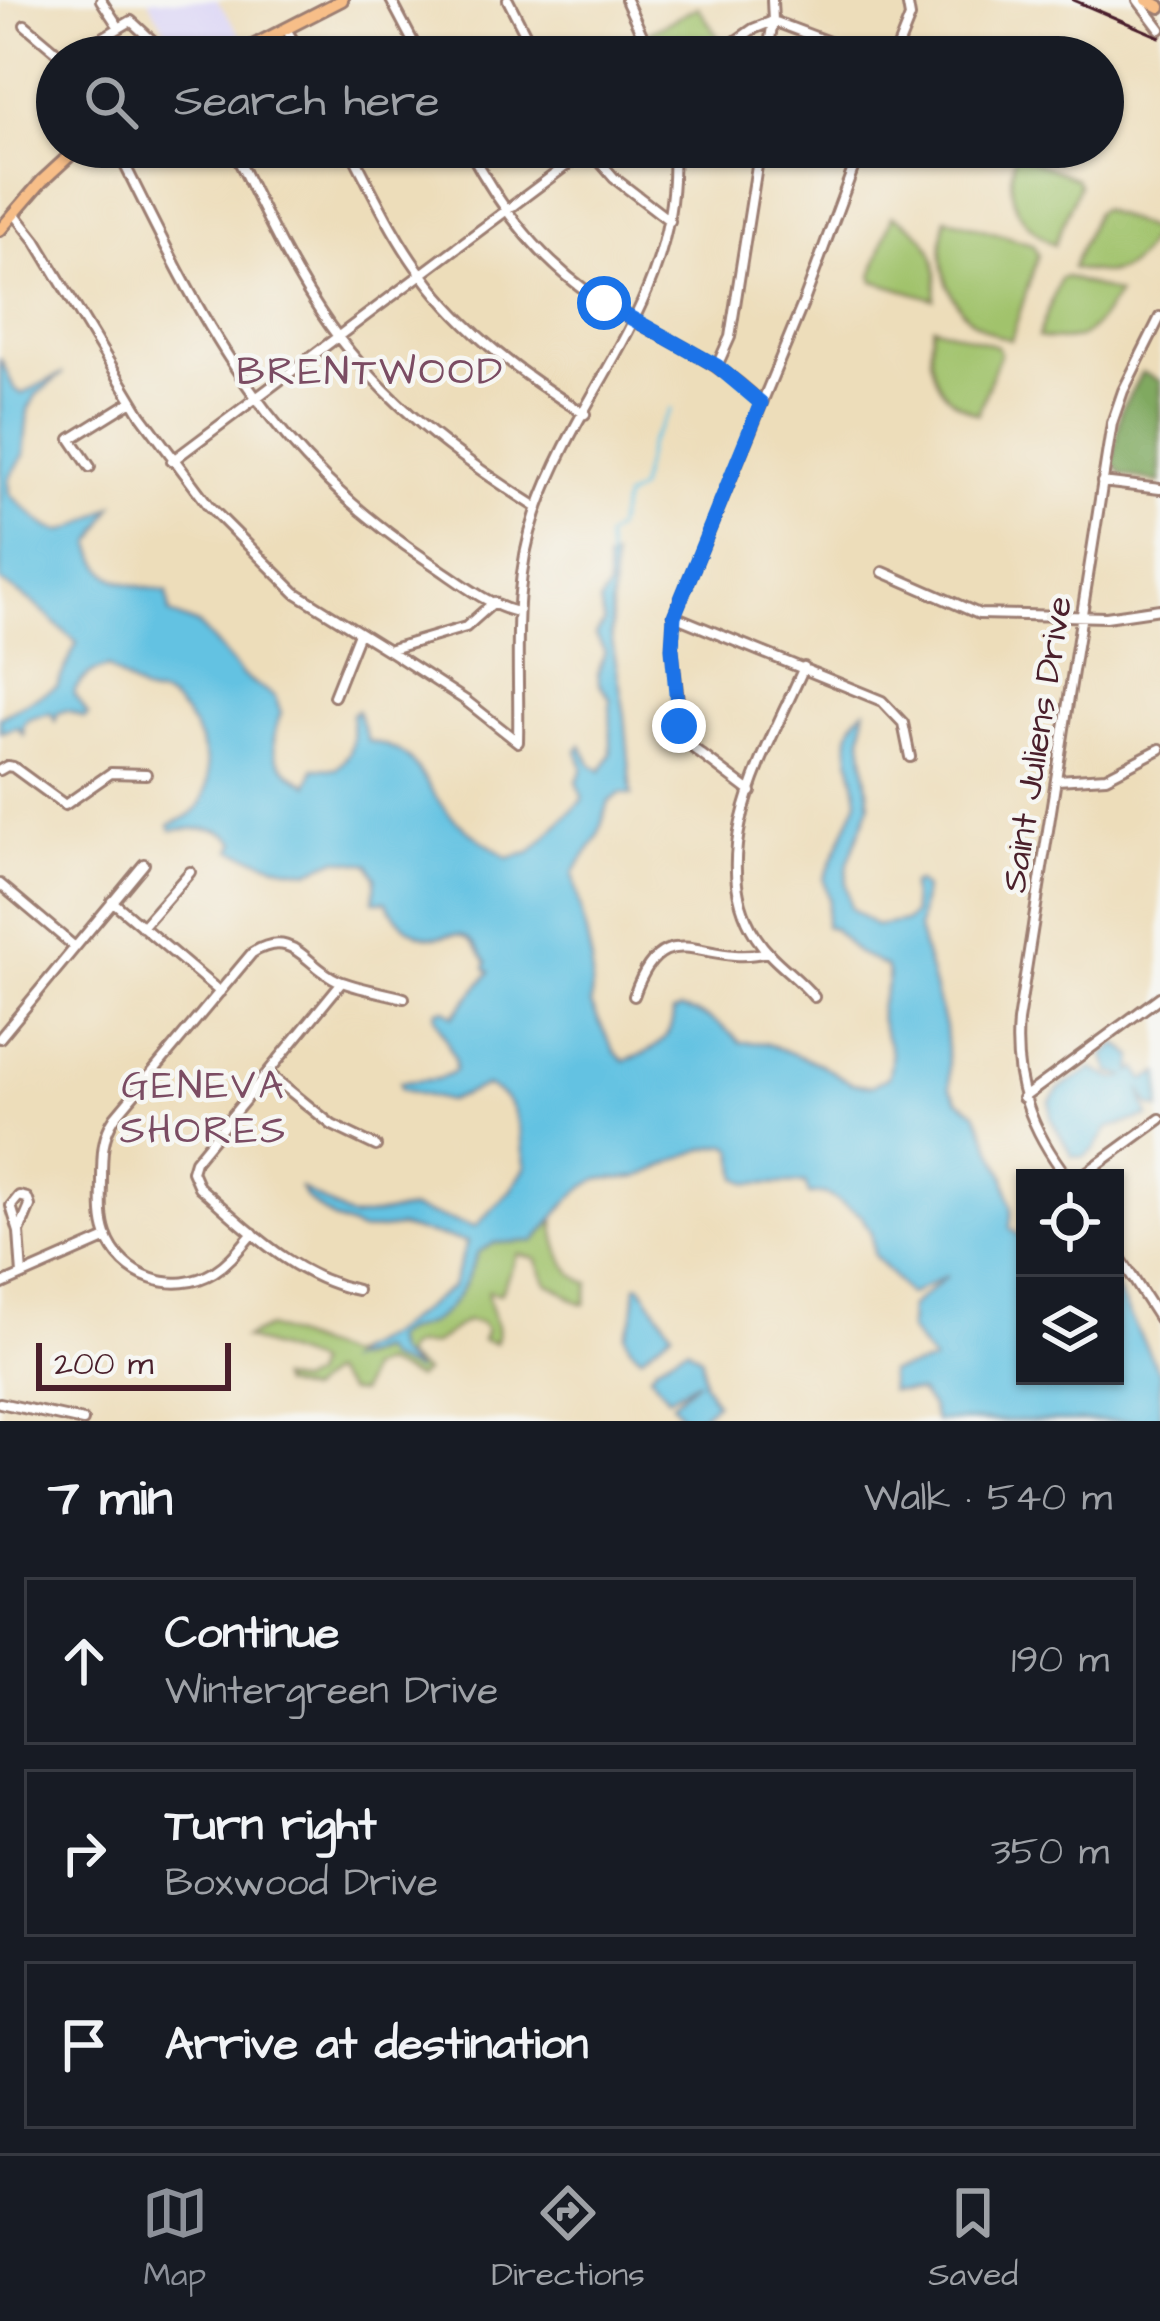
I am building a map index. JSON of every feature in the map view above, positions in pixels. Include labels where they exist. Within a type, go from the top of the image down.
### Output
[{"type":"main road","points":[[272,36],[342,0]]},
{"type":"main road","points":[[1142,0],[1160,8]]},
{"type":"main road","points":[[0,230],[58,168]]},
{"type":"street","points":[[101,0],[118,26]]},
{"type":"street","points":[[391,0],[410,36]]},
{"type":"street","points":[[508,0],[526,36]]},
{"type":"street","points":[[626,0],[642,36]]},
{"type":"street","points":[[770,36],[772,0]]},
{"type":"street","points":[[902,36],[910,17],[907,0]]},
{"type":"street","points":[[1142,0],[1160,29]]},
{"type":"street","points":[[103,36],[131,21],[147,36]]},
{"type":"street","points":[[743,36],[773,21],[813,36]]},
{"type":"street","points":[[25,25],[38,36]]},
{"type":"street","points":[[286,29],[290,36]]},
{"type":"street","points":[[127,168],[212,334],[255,400],[300,454],[411,550],[517,612]]},
{"type":"street","points":[[243,168],[302,281],[339,338],[437,440],[538,508]]},
{"type":"street","points":[[361,168],[422,276],[491,347],[584,414]]},
{"type":"street","points":[[480,168],[506,211],[560,270],[717,366],[761,403]]},
{"type":"street","points":[[172,461],[563,168]]},
{"type":"street","points":[[608,168],[634,196],[670,221]]},
{"type":"street","points":[[14,213],[172,461],[209,506],[287,586],[466,700],[518,742],[520,574],[538,508],[653,281],[670,221],[672,168]]},
{"type":"street","points":[[717,366],[730,337],[757,168]]},
{"type":"street","points":[[752,792],[689,746],[682,735],[672,648],[674,616],[853,168]]},
{"type":"street","name":"Saint Juliens Drive","points":[[1062,1169],[1023,1098],[1018,1021],[1112,423],[1160,317]]},
{"type":"street","points":[[90,467],[71,439],[132,400]]},
{"type":"street","points":[[1102,482],[1160,489]]},
{"type":"street","points":[[883,572],[980,614],[1082,616],[1160,609]]},
{"type":"street","points":[[388,650],[466,627],[494,602]]},
{"type":"street","points":[[674,616],[874,696],[903,723],[910,757]]},
{"type":"street","points":[[334,696],[359,632]]},
{"type":"street","points":[[804,667],[737,833],[734,874],[740,907],[766,952],[814,997]]},
{"type":"street","points":[[1057,780],[1106,777],[1160,749]]},
{"type":"street","points":[[0,770],[11,766],[70,805],[111,773],[146,774]]},
{"type":"street","points":[[0,1038],[144,864]]},
{"type":"street","points":[[142,927],[190,872]]},
{"type":"street","points":[[0,884],[75,947]]},
{"type":"street","points":[[112,901],[220,992]]},
{"type":"street","points":[[253,1233],[215,1271],[173,1283],[129,1267],[107,1238],[102,1218],[103,1146],[110,1125],[252,953],[272,944],[293,947],[342,982],[404,998]]},
{"type":"street","points":[[634,996],[645,968],[665,950],[676,947],[742,958],[766,952]]},
{"type":"street","points":[[342,982],[195,1160],[192,1171],[199,1187],[301,1270],[357,1290]]},
{"type":"street","points":[[1023,1098],[1160,997]]},
{"type":"street","points":[[268,1073],[332,1126],[376,1146]]},
{"type":"street","points":[[1091,1169],[1160,1119]]},
{"type":"street","points":[[20,1232],[22,1275]]},
{"type":"street","points":[[0,1285],[107,1238]]},
{"type":"street","points":[[1124,1264],[1160,1320]]},
{"type":"street","points":[[0,1403],[83,1421]]},
{"type":"shaded area","points":[[148,0],[217,0],[241,36],[169,36]]},
{"type":"green space","points":[[698,7],[717,36],[647,36]]},
{"type":"green space","points":[[1049,168],[1076,179],[1079,185],[1054,245],[1016,207],[1012,169]]},
{"type":"green space","points":[[1101,209],[1154,231],[1139,256],[1122,269],[1101,273],[1072,268],[1096,212]]},
{"type":"green space","points":[[892,216],[916,230],[930,249],[936,272],[934,299],[874,281]]},
{"type":"green space","points":[[946,218],[1032,244],[1038,255],[1011,340],[974,322],[952,294],[942,258]]},
{"type":"green space","points":[[1060,279],[1118,294],[1078,338],[1038,337]]},
{"type":"green space","points":[[933,326],[997,346],[1000,353],[978,414],[952,400],[937,380],[931,355]]},
{"type":"green space","points":[[1142,372],[1160,381],[1160,483],[1122,475],[1113,463],[1121,410]]},
{"type":"green space","points":[[554,1220],[562,1258],[573,1274],[589,1283],[585,1304],[547,1284],[536,1259],[518,1254],[500,1294],[488,1291],[497,1330],[495,1343],[482,1340],[486,1330],[481,1323],[466,1321],[432,1345],[405,1350],[404,1358],[424,1372],[416,1378],[382,1364],[368,1370],[360,1393],[348,1392],[330,1372],[307,1392],[281,1385],[279,1379],[298,1383],[311,1377],[315,1365],[311,1361],[244,1338],[268,1327],[345,1356],[356,1351],[348,1359],[379,1350],[412,1367],[395,1353],[392,1339],[446,1310],[478,1252],[495,1243],[535,1241]]},
{"type":"water","points":[[0,358],[14,388],[22,394],[63,373],[36,395],[28,410],[24,455],[9,479],[10,494],[39,521],[58,531],[79,526],[113,506],[92,544],[103,569],[119,581],[167,592],[170,614],[199,625],[243,676],[275,697],[281,713],[274,746],[287,770],[308,785],[314,768],[336,769],[350,751],[352,714],[357,710],[368,741],[401,752],[454,819],[508,858],[530,853],[583,799],[577,781],[583,768],[577,750],[581,745],[601,771],[611,754],[610,698],[598,673],[605,652],[596,635],[604,622],[600,603],[608,589],[606,561],[613,558],[611,635],[632,795],[621,793],[609,802],[597,838],[573,873],[592,962],[591,1005],[624,1061],[658,1045],[673,1013],[680,1009],[712,1020],[740,1042],[765,1043],[820,1064],[851,1083],[872,1086],[888,1077],[891,1052],[880,1010],[888,980],[886,967],[856,952],[833,928],[825,926],[829,899],[824,879],[858,800],[849,752],[851,729],[865,710],[862,739],[870,805],[848,863],[851,908],[876,926],[906,921],[913,914],[911,884],[917,882],[924,888],[918,929],[945,1027],[950,1088],[976,1112],[1005,1178],[1012,1208],[1016,1385],[1124,1385],[1124,1304],[1160,1374],[1160,1421],[935,1421],[931,1406],[919,1392],[890,1390],[889,1372],[933,1362],[909,1330],[910,1307],[948,1275],[909,1295],[874,1255],[871,1233],[861,1215],[824,1193],[809,1194],[805,1183],[750,1184],[738,1178],[729,1145],[693,1153],[641,1176],[595,1181],[569,1200],[535,1241],[495,1243],[478,1252],[446,1310],[392,1339],[395,1353],[416,1371],[387,1360],[379,1350],[347,1361],[452,1287],[467,1242],[399,1227],[361,1231],[334,1220],[299,1187],[352,1218],[411,1209],[475,1227],[526,1167],[516,1118],[497,1091],[485,1086],[448,1101],[401,1089],[400,1082],[438,1079],[455,1071],[455,1059],[435,1016],[437,1010],[445,1009],[453,1016],[490,972],[487,963],[465,937],[417,933],[398,919],[386,901],[374,901],[376,877],[369,864],[337,859],[308,871],[282,867],[232,850],[236,842],[222,832],[171,830],[169,825],[192,814],[203,799],[207,768],[203,750],[177,706],[163,696],[149,695],[108,667],[87,676],[74,693],[88,715],[84,718],[67,710],[58,713],[55,721],[51,713],[29,718],[23,725],[24,736],[18,727],[0,732],[0,717],[57,686],[77,643],[0,581]]},
{"type":"water","points":[[1118,1044],[1134,1057],[1132,1072],[1138,1069],[1144,1080],[1160,1073],[1160,1109],[1150,1106],[1140,1088],[1149,1117],[1108,1128],[1094,1150],[1084,1157],[1072,1156],[1051,1119],[1050,1101],[1059,1089],[1092,1069],[1114,1079],[1126,1076],[1111,1073],[1104,1055]]},
{"type":"water","points":[[640,1285],[672,1331],[641,1356],[625,1335]]},
{"type":"water","points":[[687,1347],[702,1358],[703,1382],[716,1403],[694,1421],[685,1421],[672,1403],[698,1380],[668,1398],[650,1374]]},
{"type":"waterway","points":[[609,559],[606,538],[615,530],[624,499],[638,490],[649,444],[671,409]]},
{"type":"railway","points":[[1073,0],[1160,37]]},
{"type":"district","name":"BRENTWOOD","points":[[371,370]]},
{"type":"district","name":"GENEVA SHORES","points":[[204,1106]]},
{"type":"route","points":[[604,303],[717,366],[761,403],[674,616],[679,726]]}]
